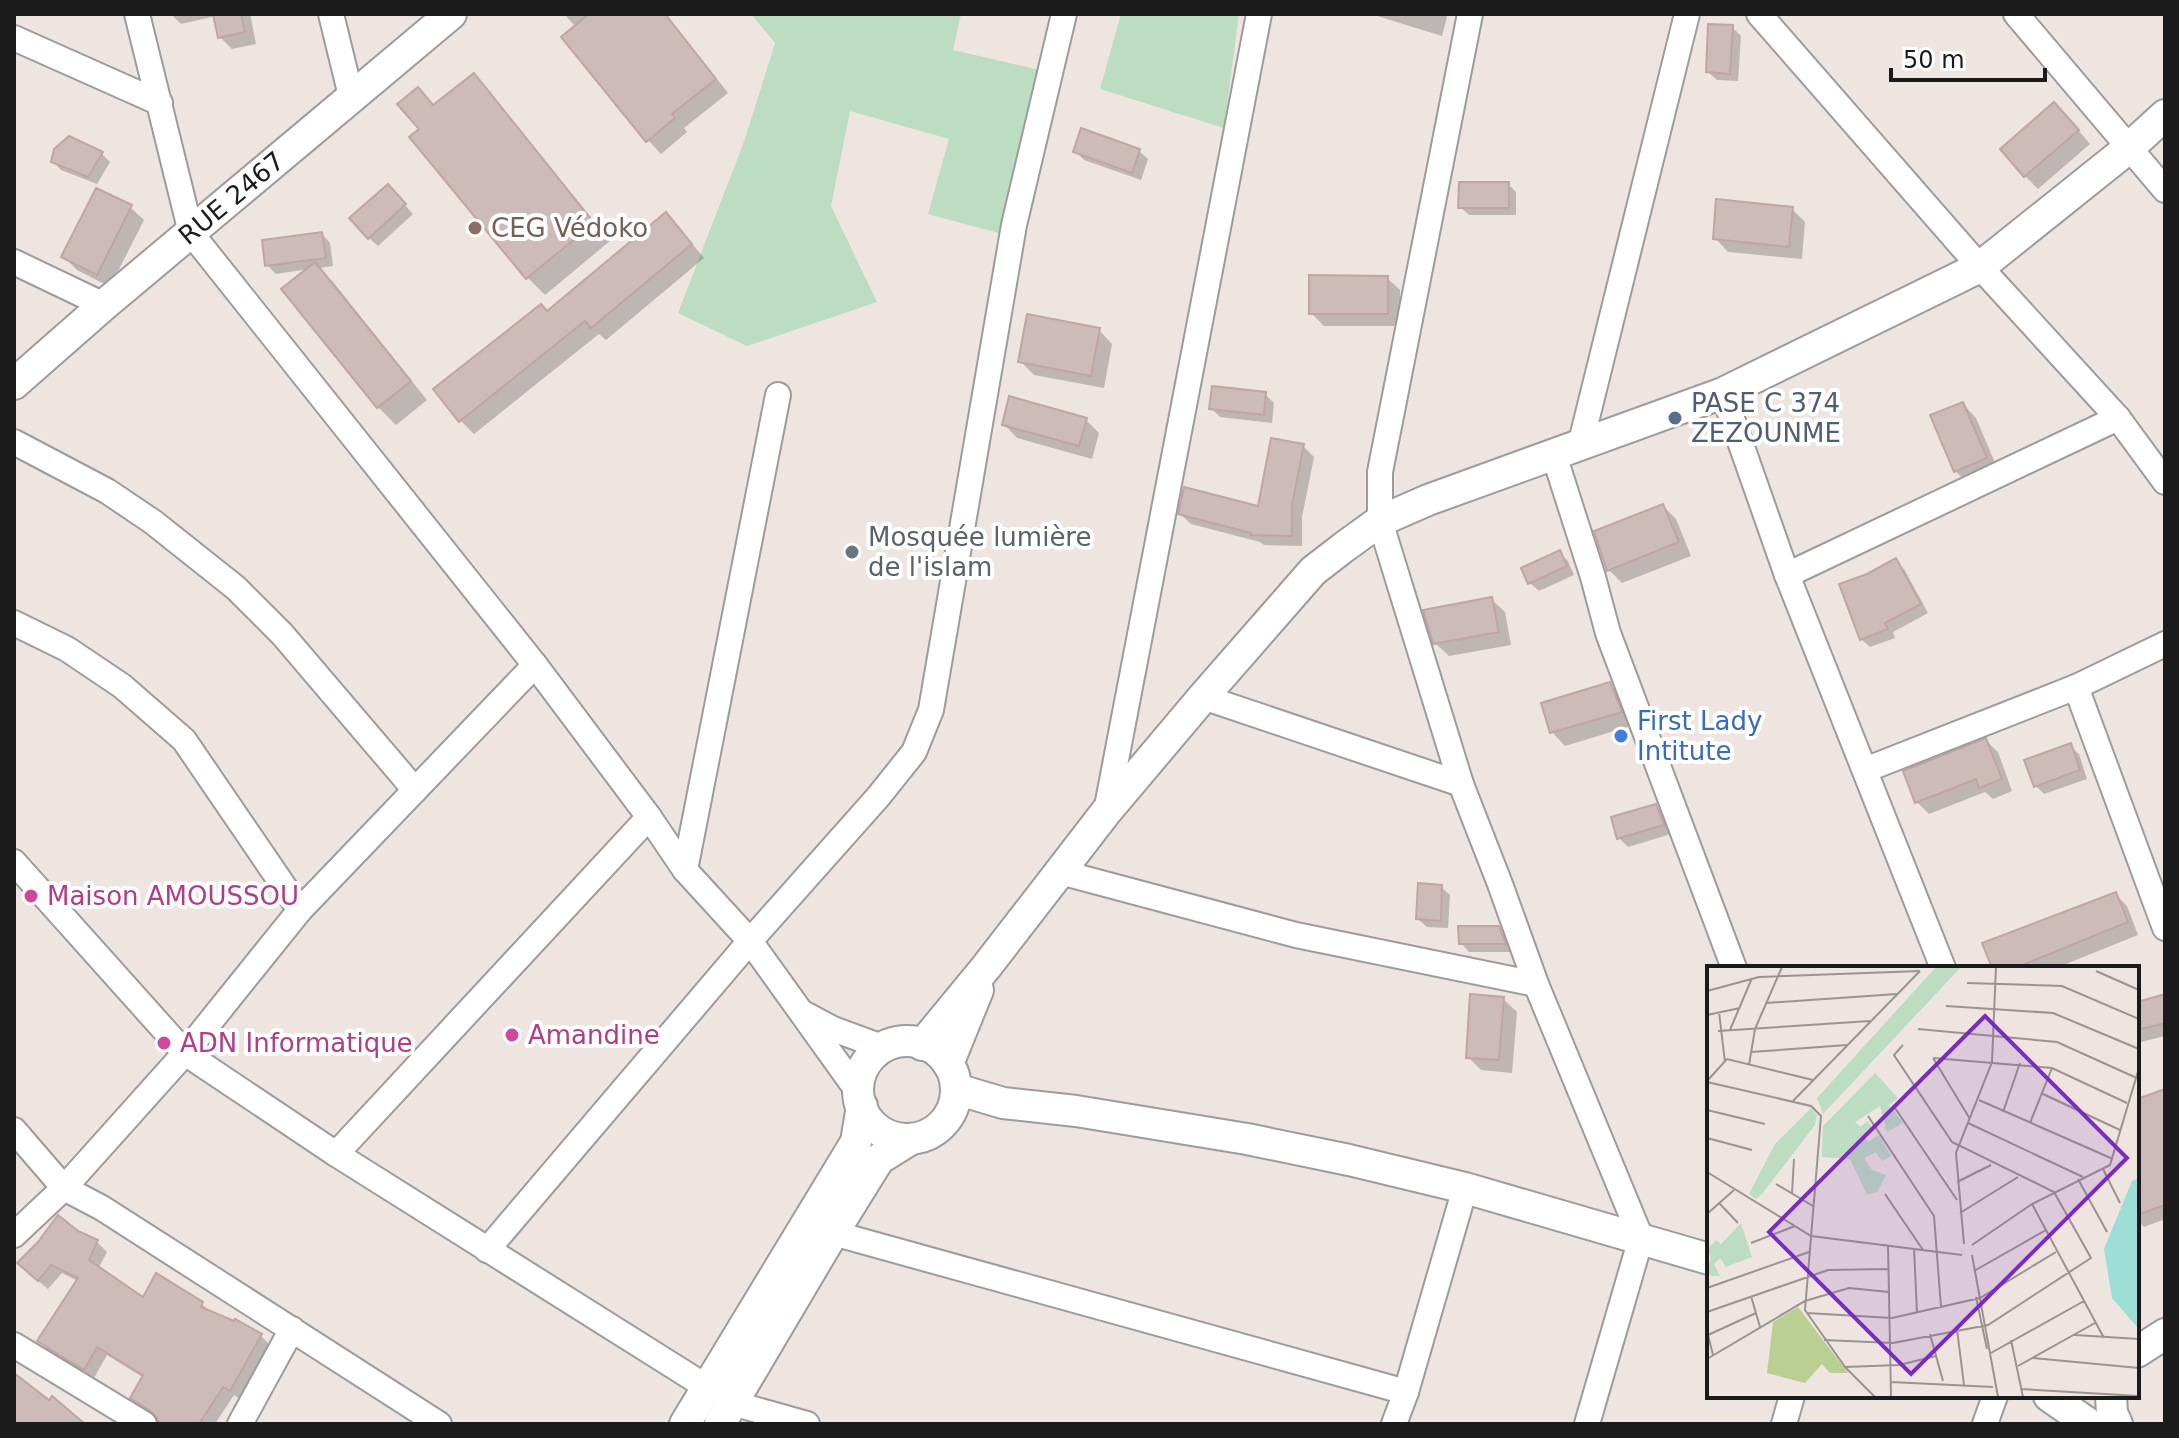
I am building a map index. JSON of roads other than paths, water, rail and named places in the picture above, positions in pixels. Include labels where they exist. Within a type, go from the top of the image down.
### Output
[{"type":"street","points":[[137,14],[191,233],[535,665],[685,870],[750,941],[803,1013],[860,1099],[871,1122],[881,1131],[908,1141]]},
{"type":"street","points":[[331,14],[351,96]]},
{"type":"street","name":"RUE 2467","points":[[14,384],[451,14]]},
{"type":"street","points":[[487,1250],[914,752],[931,710],[1014,225],[1064,14]]},
{"type":"street","points":[[1106,812],[1259,14]]},
{"type":"street","points":[[1470,14],[1380,472],[1380,521],[1461,784],[1536,984],[1641,1238],[1587,1424]]},
{"type":"street","points":[[1687,14],[1567,450],[1608,633],[1733,966]]},
{"type":"street","points":[[1759,14],[1980,267],[2118,418],[2165,482]]},
{"type":"street","points":[[2016,14],[2165,190]]},
{"type":"street","points":[[14,38],[160,103]]},
{"type":"street","points":[[922,1045],[1106,812],[1313,571],[1380,521],[1428,500],[1723,393],[1980,267],[2130,147],[2165,115]]},
{"type":"street","points":[[14,262],[104,305]]},
{"type":"street","points":[[1723,393],[1787,575],[1942,966]]},
{"type":"street","points":[[685,870],[778,395]]},
{"type":"street","points":[[1787,575],[2118,418]]},
{"type":"street","points":[[14,442],[118,499],[153,522],[236,588],[282,634],[415,790]]},
{"type":"street","points":[[14,623],[67,649],[122,686],[184,740],[300,910]]},
{"type":"street","points":[[1865,770],[2076,687],[2165,644]]},
{"type":"street","points":[[14,1235],[64,1188],[185,1053],[300,910],[535,665]]},
{"type":"street","points":[[2076,687],[2165,928]]},
{"type":"street","points":[[1203,697],[1461,784]]},
{"type":"street","points":[[336,1154],[649,817]]},
{"type":"street","points":[[14,862],[185,1053],[336,1154],[707,1387],[726,1414],[807,1424]]},
{"type":"street","points":[[1060,872],[1296,935],[1536,984]]},
{"type":"street","points":[[726,1414],[879,1159],[908,1141],[940,1127],[987,966]]},
{"type":"street","points":[[803,1013],[833,1029],[882,1047]]},
{"type":"street","points":[[685,1424],[856,1142],[859,1083],[864,1068],[882,1047],[900,1041],[934,1050],[952,1088],[1003,1103],[1076,1111],[1247,1139],[1349,1160],[1465,1188],[1707,1258]]},
{"type":"street","points":[[14,1130],[64,1188],[102,1208],[439,1424]]},
{"type":"street","points":[[1394,1424],[1465,1188]]},
{"type":"street","points":[[833,1233],[1406,1392]]},
{"type":"street","points":[[240,1424],[292,1329]]},
{"type":"street","points":[[2139,1351],[2165,1334]]},
{"type":"street","points":[[14,1345],[144,1424]]},
{"type":"street","points":[[1784,1424],[1791,1398]]},
{"type":"street","points":[[1985,1424],[1994,1398]]},
{"type":"street","points":[[2052,1398],[2089,1424]]},
{"type":"street","points":[[2111,1398],[2112,1413],[2117,1424]]},
{"type":"place","name":"CEG Védoko","points":[[475,228]]},
{"type":"place","name":"PASE C 374 ZEZOUNME","points":[[1675,418]]},
{"type":"place","name":"Mosquée lumière de l'islam","points":[[852,552]]},
{"type":"place","name":"First Lady Intitute","points":[[1621,736]]},
{"type":"place","name":"Maison AMOUSSOU","points":[[31,896]]},
{"type":"place","name":"Amandine","points":[[512,1035]]},
{"type":"place","name":"ADN Informatique","points":[[164,1043]]}]
